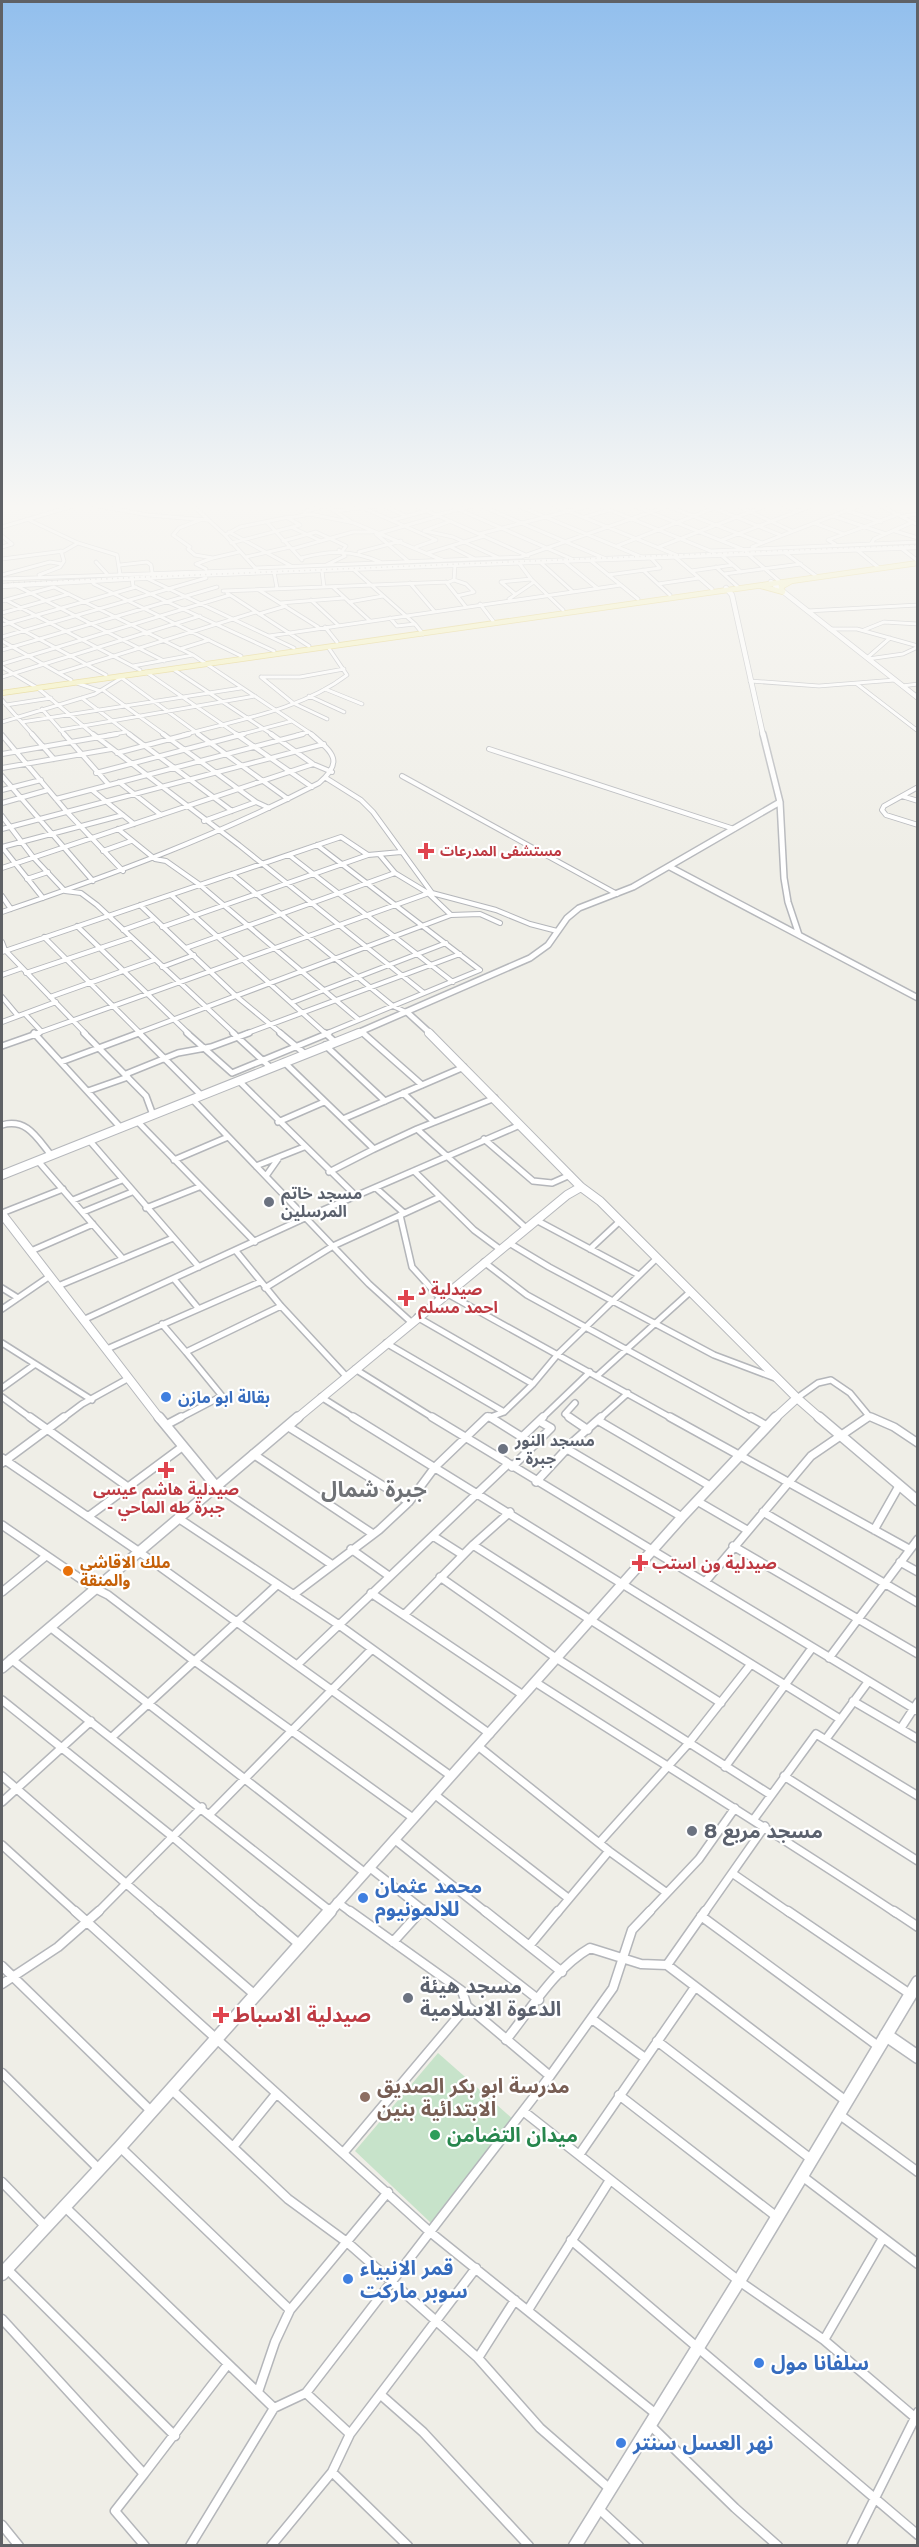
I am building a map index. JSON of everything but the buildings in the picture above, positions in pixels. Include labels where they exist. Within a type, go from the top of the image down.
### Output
[{"type":"main road","points":[[74,681],[140,670],[328,647],[493,621]]},
{"type":"main road","points":[[2,691],[123,677],[294,648],[500,621]]},
{"type":"street","points":[[5,621],[106,675]]},
{"type":"street","points":[[2,625],[17,621]]},
{"type":"street","points":[[45,621],[140,670]]},
{"type":"street","points":[[2,639],[57,621]]},
{"type":"street","points":[[83,621],[164,661]]},
{"type":"street","points":[[2,650],[101,621]]},
{"type":"street","points":[[2,912],[155,859],[288,799],[312,787],[332,772],[335,760],[324,744],[309,732],[193,655],[123,621]]},
{"type":"street","points":[[141,621],[27,655],[2,665],[12,674],[35,686],[51,698],[111,749],[286,883],[424,993]]},
{"type":"street","points":[[169,621],[241,656]]},
{"type":"street","points":[[2,677],[185,621]]},
{"type":"street","points":[[210,621],[274,651]]},
{"type":"street","points":[[59,673],[226,621]]},
{"type":"street","points":[[235,621],[294,648]]},
{"type":"street","points":[[271,621],[309,646]]},
{"type":"street","points":[[310,621],[318,627]]},
{"type":"street","points":[[333,621],[338,625]]},
{"type":"street","points":[[269,636],[370,621]]},
{"type":"street","points":[[393,621],[397,626],[415,624]]},
{"type":"street","points":[[411,621],[422,632]]},
{"type":"street","points":[[738,621],[780,802],[784,878],[788,902],[799,935]]},
{"type":"street","points":[[819,621],[918,698]]},
{"type":"street","points":[[863,630],[884,622],[918,624]]},
{"type":"street","points":[[325,627],[337,642]]},
{"type":"street","points":[[829,629],[847,627],[863,630],[918,646]]},
{"type":"street","points":[[867,658],[890,638]]},
{"type":"street","points":[[2,639],[74,681],[102,690],[172,739],[237,789],[269,808]]},
{"type":"street","points":[[180,649],[209,640]]},
{"type":"street","points":[[867,658],[903,654],[918,646]]},
{"type":"street","points":[[117,753],[276,710],[325,689],[347,675],[328,647]]},
{"type":"street","points":[[133,666],[193,655]]},
{"type":"street","points":[[173,669],[250,718],[313,764],[332,772]]},
{"type":"street","points":[[327,719],[293,704],[261,677],[297,678],[344,669]]},
{"type":"street","points":[[146,672],[312,787]]},
{"type":"street","points":[[2,722],[82,698],[102,690],[123,677],[288,799]]},
{"type":"street","points":[[750,681],[795,685],[857,684],[895,680]]},
{"type":"street","points":[[857,684],[918,731]]},
{"type":"street","points":[[902,686],[918,684]]},
{"type":"street","points":[[22,722],[241,687]]},
{"type":"street","points":[[325,689],[362,704]]},
{"type":"street","points":[[60,730],[255,696]]},
{"type":"street","points":[[309,696],[344,712]]},
{"type":"street","points":[[6,705],[51,698]]},
{"type":"street","points":[[82,698],[232,811]]},
{"type":"street","points":[[2,700],[54,759]]},
{"type":"street","points":[[42,709],[96,773],[109,785]]},
{"type":"street","points":[[96,773],[292,720]]},
{"type":"street","points":[[2,754],[126,732]]},
{"type":"street","points":[[56,799],[309,732]]},
{"type":"street","points":[[2,735],[90,838],[123,871]]},
{"type":"street","points":[[2,829],[324,744]]},
{"type":"street","points":[[2,768],[111,749]]},
{"type":"street","points":[[489,749],[734,829]]},
{"type":"street","points":[[2,868],[313,764]]},
{"type":"street","points":[[2,776],[93,881]]},
{"type":"street","points":[[402,776],[617,894]]},
{"type":"street","points":[[326,778],[361,800],[374,812],[430,893],[451,915]]},
{"type":"street","points":[[2,790],[41,780]]},
{"type":"street","points":[[119,782],[161,815]]},
{"type":"street","points":[[918,787],[884,806],[882,810],[886,815],[918,825]]},
{"type":"street","points":[[2,803],[48,790]]},
{"type":"street","points":[[92,790],[134,824]]},
{"type":"street","points":[[902,796],[918,801]]},
{"type":"street","points":[[204,821],[256,802]]},
{"type":"street","points":[[2,1175],[408,1013],[530,958],[548,945],[567,918],[579,908],[617,894],[670,867],[780,802]]},
{"type":"street","points":[[43,898],[2,847],[123,815]]},
{"type":"street","points":[[2,816],[33,857],[64,891],[81,893],[108,915],[270,1067]]},
{"type":"street","points":[[118,829],[155,859],[166,861],[200,885],[358,1019]]},
{"type":"street","points":[[3,951],[343,837],[368,855]]},
{"type":"street","points":[[103,851],[131,841]]},
{"type":"street","points":[[77,926],[173,1020],[232,1073],[480,970],[317,845]]},
{"type":"street","points":[[162,927],[368,855],[401,852]]},
{"type":"street","points":[[378,854],[395,873],[430,893],[496,910],[557,932]]},
{"type":"street","points":[[289,855],[453,982]]},
{"type":"street","points":[[670,867],[918,998]]},
{"type":"street","points":[[27,879],[48,872]]},
{"type":"street","points":[[186,948],[395,873]]},
{"type":"street","points":[[232,874],[357,977],[393,1005],[416,1018],[572,1175],[581,1187],[620,1221],[796,1398],[916,1498]]},
{"type":"street","points":[[2,1039],[4,1045],[430,893]]},
{"type":"street","points":[[171,895],[305,1012],[334,1041]]},
{"type":"street","points":[[2,896],[11,909]]},
{"type":"street","points":[[140,905],[236,996],[304,1053]]},
{"type":"street","points":[[61,1062],[451,915],[480,914],[500,923]]},
{"type":"street","points":[[123,930],[154,919]]},
{"type":"street","points":[[44,937],[88,984],[202,1096]]},
{"type":"street","points":[[26,973],[130,938]]},
{"type":"street","points":[[2,942],[3,951],[74,1019],[148,1099],[153,1115]]},
{"type":"street","points":[[293,1002],[446,943]]},
{"type":"street","points":[[88,1091],[164,1060],[202,1047],[211,1047],[460,954]]},
{"type":"street","points":[[162,967],[194,955]]},
{"type":"street","points":[[50,997],[154,960]]},
{"type":"street","points":[[2,975],[22,968]]},
{"type":"street","points":[[2,998],[18,1016]]},
{"type":"street","points":[[2,1022],[56,1002]]},
{"type":"street","points":[[24,1014],[41,1031]]},
{"type":"street","points":[[361,1031],[422,1085]]},
{"type":"street","points":[[34,1033],[121,1128]]},
{"type":"street","points":[[324,1045],[385,1101]]},
{"type":"street","points":[[284,1062],[374,1149]]},
{"type":"street","points":[[343,1119],[465,1067]]},
{"type":"street","points":[[239,1081],[303,1147],[356,1196]]},
{"type":"street","points":[[403,1094],[434,1122]]},
{"type":"street","points":[[329,1172],[417,1129],[495,1098]]},
{"type":"street","points":[[193,1100],[308,1217],[369,1284],[414,1319],[533,1384]]},
{"type":"street","points":[[278,1122],[324,1102]]},
{"type":"street","points":[[2,1125],[14,1121],[23,1123],[51,1155]]},
{"type":"street","points":[[138,1122],[255,1242]]},
{"type":"street","points":[[83,1320],[308,1217],[522,1124]]},
{"type":"street","points":[[417,1129],[526,1228]]},
{"type":"street","points":[[174,1160],[228,1137]]},
{"type":"street","points":[[89,1140],[199,1268]]},
{"type":"street","points":[[484,1140],[533,1181],[552,1183],[572,1175]]},
{"type":"street","points":[[256,1166],[303,1147]]},
{"type":"street","points":[[266,1176],[279,1157]]},
{"type":"street","points":[[38,1161],[123,1259]]},
{"type":"street","points":[[414,1171],[474,1230],[501,1250]]},
{"type":"street","points":[[73,1200],[122,1180]]},
{"type":"street","points":[[146,1208],[199,1186]]},
{"type":"street","points":[[2,1668],[177,1517],[386,1342],[571,1192],[581,1187]]},
{"type":"street","points":[[376,1188],[402,1214],[412,1267],[443,1296],[558,1354],[909,1550]]},
{"type":"street","points":[[63,1189],[2,1213],[165,1426],[215,1485],[331,1564]]},
{"type":"street","points":[[83,1212],[132,1192]]},
{"type":"street","points":[[265,1288],[333,1246],[440,1197]]},
{"type":"street","points":[[536,1220],[639,1275]]},
{"type":"street","points":[[590,1249],[620,1221]]},
{"type":"street","points":[[31,1251],[93,1224]]},
{"type":"street","points":[[58,1286],[173,1238]]},
{"type":"street","points":[[509,1243],[613,1302],[714,1355],[776,1378]]},
{"type":"street","points":[[236,1251],[265,1288],[346,1376]]},
{"type":"street","points":[[293,1595],[373,1534],[409,1502],[435,1467],[488,1416],[504,1412],[533,1384],[558,1354],[657,1258]]},
{"type":"street","points":[[484,1262],[519,1290],[767,1426]]},
{"type":"street","points":[[2,1309],[50,1276]]},
{"type":"street","points":[[174,1279],[198,1308]]},
{"type":"street","points":[[106,1349],[260,1281]]},
{"type":"street","points":[[2,1288],[18,1298]]},
{"type":"street","points":[[597,1376],[690,1292]]},
{"type":"street","points":[[186,1352],[281,1306]]},
{"type":"street","points":[[162,1324],[222,1396],[165,1426]]},
{"type":"street","points":[[386,1342],[504,1412]]},
{"type":"street","points":[[2,1343],[92,1400]]},
{"type":"street","points":[[2,1388],[34,1365]]},
{"type":"street","points":[[355,1369],[536,1482],[916,1710]]},
{"type":"street","points":[[522,1437],[590,1372]]},
{"type":"street","points":[[129,1378],[3,1460],[138,1551],[451,1776]]},
{"type":"street","points":[[174,2436],[4,2272],[120,2146],[710,1486],[796,1398],[825,1380],[830,1380],[842,1386],[869,1416],[894,1427],[918,1443]]},
{"type":"street","points":[[536,1482],[567,1449],[628,1393]]},
{"type":"street","points":[[2,1397],[128,1487]]},
{"type":"street","points":[[321,1397],[510,1512],[840,1719]]},
{"type":"street","points":[[575,1403],[565,1414],[588,1430]]},
{"type":"street","points":[[488,1416],[533,1444]]},
{"type":"street","points":[[705,1582],[733,1546],[820,1447],[858,1427],[869,1416]]},
{"type":"street","points":[[298,1664],[389,1576],[551,1428],[539,1421]]},
{"type":"street","points":[[599,1421],[710,1486]]},
{"type":"street","points":[[287,1426],[409,1502]]},
{"type":"street","points":[[88,1516],[182,1447]]},
{"type":"street","points":[[567,1449],[682,1517]]},
{"type":"street","points":[[253,1454],[373,1534]]},
{"type":"street","points":[[874,1530],[892,1494],[899,1486]]},
{"type":"street","points":[[697,1501],[747,1530]]},
{"type":"street","points":[[404,1615],[440,1577],[510,1512]]},
{"type":"street","points":[[763,1512],[918,1603]]},
{"type":"street","points":[[177,1517],[339,1625],[490,1734]]},
{"type":"street","points":[[2,1525],[46,1557],[108,1595],[193,1660],[412,1818]]},
{"type":"street","points":[[433,1536],[463,1555]]},
{"type":"street","points":[[829,1658],[918,1539]]},
{"type":"street","points":[[473,1545],[721,1703]]},
{"type":"street","points":[[733,1546],[918,1654]]},
{"type":"street","points":[[351,1549],[389,1576]]},
{"type":"street","points":[[2,1592],[46,1557]]},
{"type":"street","points":[[900,1562],[918,1572]]},
{"type":"street","points":[[440,1577],[556,1658],[771,1795]]},
{"type":"street","points":[[112,1737],[193,1660],[278,1585]]},
{"type":"street","points":[[372,1593],[524,1695]]},
{"type":"street","points":[[50,1627],[246,1778],[423,1909],[539,2000]]},
{"type":"street","points":[[210,1814],[372,1648]]},
{"type":"street","points":[[725,1767],[812,1648]]},
{"type":"street","points":[[11,1659],[202,1807],[329,1910]]},
{"type":"street","points":[[599,1844],[666,1766],[688,1744],[751,1664]]},
{"type":"street","points":[[534,1682],[765,1826],[918,1927]]},
{"type":"street","points":[[826,1739],[868,1682]]},
{"type":"street","points":[[2,1700],[63,1747],[299,1944]]},
{"type":"street","points":[[853,1701],[918,1739]]},
{"type":"street","points":[[901,1728],[916,1710],[918,1702]]},
{"type":"street","points":[[2,1802],[91,1721]]},
{"type":"street","points":[[754,1819],[814,1735],[820,1735],[918,1796]]},
{"type":"street","points":[[478,1746],[599,1844],[667,1893]]},
{"type":"street","points":[[2,1776],[254,1994]]},
{"type":"street","points":[[784,1776],[918,1861]]},
{"type":"street","points":[[434,1794],[568,1899]]},
{"type":"street","points":[[2,1984],[54,1952],[129,1884],[202,1807]]},
{"type":"street","points":[[190,2546],[274,2408],[306,2393],[392,2282],[592,2019],[613,1988],[632,1929],[699,1859],[735,1809]]},
{"type":"street","points":[[506,2040],[579,1953],[590,1948],[624,1957],[639,1964],[660,1968],[667,1965],[765,1826]]},
{"type":"street","points":[[394,1839],[562,1972]]},
{"type":"street","points":[[2,1845],[430,2232],[528,2310],[653,2419],[735,2508],[778,2546]]},
{"type":"street","points":[[529,1946],[609,1851]]},
{"type":"street","points":[[732,1873],[910,1994]]},
{"type":"street","points":[[337,1901],[462,1991],[467,2007],[550,2076]]},
{"type":"street","points":[[393,1942],[423,1909]]},
{"type":"street","points":[[701,1916],[879,2047]]},
{"type":"street","points":[[667,1965],[846,2101]]},
{"type":"street","points":[[2,1966],[151,2111]]},
{"type":"street","points":[[575,2546],[739,2281],[918,1982]]},
{"type":"street","points":[[579,2155],[695,1987]]},
{"type":"street","points":[[344,2152],[467,2007]]},
{"type":"street","points":[[592,2019],[645,2058]]},
{"type":"street","points":[[886,2035],[918,2057]]},
{"type":"street","points":[[657,2041],[811,2158]]},
{"type":"street","points":[[2,2073],[99,2169]]},
{"type":"street","points":[[171,2089],[288,2199],[348,2243],[478,2358],[540,2428],[610,2489]]},
{"type":"street","points":[[233,2148],[276,2094]]},
{"type":"street","points":[[619,2095],[777,2217]]},
{"type":"street","points":[[523,2111],[739,2281],[824,2340],[917,2416],[851,2546]]},
{"type":"street","points":[[838,2115],[918,2172]]},
{"type":"street","points":[[120,2146],[290,2310]]},
{"type":"street","points":[[802,2175],[918,2264]]},
{"type":"street","points":[[528,2310],[610,2180]]},
{"type":"street","points":[[2,2182],[46,2227]]},
{"type":"street","points":[[258,2392],[275,2342],[290,2310],[348,2243],[388,2192]]},
{"type":"street","points":[[65,2207],[274,2408]]},
{"type":"street","points":[[824,2340],[883,2238]]},
{"type":"street","points":[[572,2240],[918,2535]]},
{"type":"street","points":[[272,2545],[332,2472],[350,2434],[476,2268]]},
{"type":"street","points":[[478,2358],[516,2300]]},
{"type":"street","points":[[2,2319],[144,2474]]},
{"type":"street","points":[[140,2543],[115,2511],[228,2364]]},
{"type":"street","points":[[306,2393],[350,2434]]},
{"type":"street","points":[[381,2395],[423,2432],[529,2546]]},
{"type":"street","points":[[332,2472],[408,2546]]},
{"type":"street","points":[[598,2508],[639,2546]]},
{"type":"street","points":[[2,2525],[19,2546]]},
{"type":"green space","name":"ميدان التضامن","points":[[438,2053],[514,2120],[431,2223],[355,2151]]},
{"type":"place","name":"مستشفى المدرعات","points":[[426,851]]},
{"type":"place","name":"مسجد خاتم المرسلين","points":[[269,1202]]},
{"type":"place","name":"صيدلية د احمد مسلم","points":[[406,1298]]},
{"type":"place","name":"بقالة ابو مازن","points":[[166,1397]]},
{"type":"place","name":"مسجد النور - جبرة","points":[[503,1449]]},
{"type":"place","name":"صيدلية هاشم عيسى - جبرة طه الماحي","points":[[166,1470]]},
{"type":"place","name":"صيدلية ون استب","points":[[640,1563]]},
{"type":"place","name":"ملك الاقاشي والمنقة","points":[[68,1571]]},
{"type":"place","name":"مسجد مربع 8","points":[[692,1831]]},
{"type":"place","name":"محمد عثمان للالمونيوم","points":[[363,1898]]},
{"type":"place","name":"مسجد هيئة الدعوة الاسلامية","points":[[408,1998]]},
{"type":"place","name":"صيدلية الاسباط","points":[[221,2015]]},
{"type":"place","name":"مدرسة ابو بكر الصديق الابتدائية بنين","points":[[365,2097]]},
{"type":"place","name":"ميدان التضامن","points":[[435,2135]]},
{"type":"place","name":"قمر الانبياء سوبر ماركت","points":[[348,2279]]},
{"type":"place","name":"سلفانا مول","points":[[759,2363]]},
{"type":"place","name":"نهر العسل سنتر","points":[[621,2443]]},
{"type":"district","name":"جبرة شمال","points":[[374,1489]]}]
